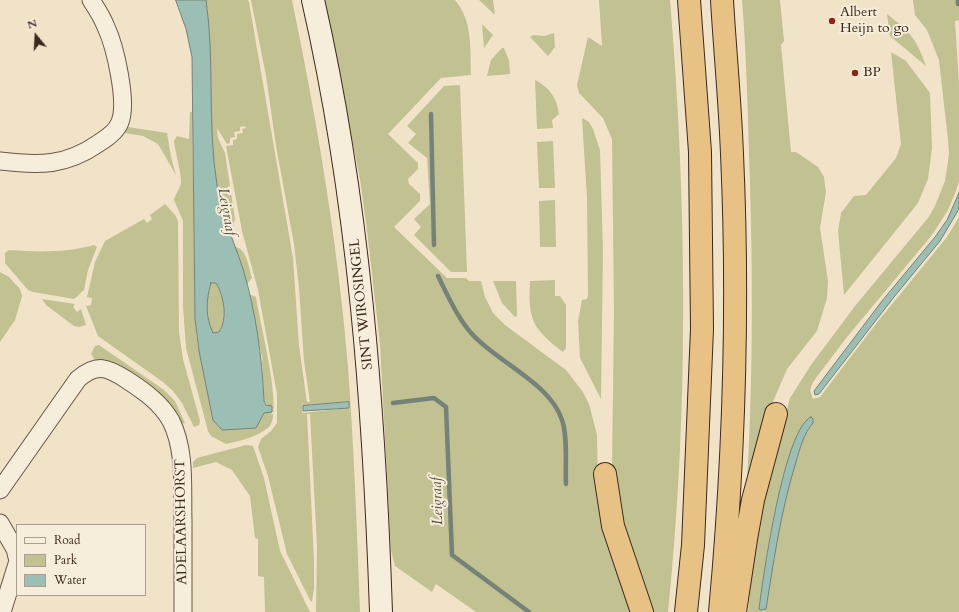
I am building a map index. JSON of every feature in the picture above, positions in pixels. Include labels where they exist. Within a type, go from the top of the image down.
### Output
[{"type":"highway","points":[[686,612],[693,545],[702,329],[700,152],[689,0]]},
{"type":"highway","points":[[720,612],[733,438],[736,334],[732,154],[722,0]]},
{"type":"highway","points":[[735,612],[753,500],[776,414]]},
{"type":"highway","points":[[605,474],[613,526],[642,612]]},
{"type":"main road","name":"SINT WIROSINGEL","points":[[313,0],[339,132],[364,316],[371,397],[381,612]]},
{"type":"street","points":[[0,161],[36,164],[54,163],[70,159],[110,136],[120,124],[123,112],[114,48],[106,27],[91,0]]},
{"type":"street","name":"ADELAARSHORST","points":[[0,490],[78,379],[88,371],[105,368],[133,384],[149,395],[163,409],[171,422],[178,440],[182,475],[183,612]]},
{"type":"street","points":[[0,523],[16,553]]},
{"type":"street","points":[[2,612],[16,567]]},
{"type":"green space","points":[[206,0],[248,0],[293,258],[299,346],[307,402],[310,402],[304,361],[299,288],[294,244],[276,146],[266,76],[251,0],[292,0],[326,183],[339,275],[352,428],[360,612],[316,612],[317,546],[310,414],[307,414],[314,561],[314,588],[312,602],[287,554],[268,476],[258,447],[261,439],[271,431],[277,423],[277,394],[258,290],[242,231],[226,146],[233,145],[233,140],[237,139],[237,134],[243,133],[242,129],[246,128],[245,126],[240,127],[240,131],[234,132],[235,137],[230,138],[230,143],[227,144],[217,128],[218,138],[225,153],[235,219],[233,226],[229,231],[218,193],[211,141],[209,23]],"holes":[[[303,400],[303,406],[349,402],[350,416],[349,408],[302,413]]]},
{"type":"green space","points":[[324,0],[455,0],[461,8],[468,26],[471,75],[441,78],[388,134],[418,163],[418,169],[408,179],[409,184],[420,194],[420,201],[394,227],[447,278],[466,278],[469,281],[481,281],[485,297],[493,313],[505,325],[566,370],[583,392],[589,404],[597,435],[598,487],[633,612],[476,612],[436,584],[432,592],[395,566],[391,550],[380,344],[367,230],[360,179]]},
{"type":"green space","points":[[479,0],[493,0],[495,15]]},
{"type":"green space","points":[[599,0],[670,0],[680,153],[683,306],[680,459],[668,612],[649,612],[622,532],[612,468],[614,312],[612,139],[603,118],[579,93],[577,85],[588,37],[602,46]]},
{"type":"green space","points":[[742,0],[780,0],[784,41],[781,45],[791,152],[796,152],[818,167],[824,177],[826,192],[820,228],[828,281],[827,298],[817,331],[787,369],[769,411],[746,496],[752,340],[752,262],[747,92]]},
{"type":"green space","points":[[913,0],[959,0],[959,20],[955,21],[959,83],[959,181],[948,210],[932,235],[847,337],[813,382],[810,390],[813,399],[820,397],[879,320],[947,237],[959,217],[959,612],[748,612],[757,524],[790,398],[811,365],[855,306],[928,218],[935,206],[945,181],[949,154],[939,60],[927,30],[915,15]],"holes":[[[805,421],[813,423],[807,432],[798,453],[776,537],[761,610],[759,609],[766,561],[774,513],[780,489],[795,443]]]},
{"type":"green space","points":[[887,14],[902,26],[916,42],[926,66],[890,36]]},
{"type":"green space","points":[[482,24],[493,35],[484,48]]},
{"type":"green space","points":[[554,33],[555,47],[548,56],[530,37],[533,35],[544,36]]},
{"type":"green space","points":[[502,48],[504,48],[509,60],[510,74],[487,76],[491,60]]},
{"type":"green space","points":[[891,52],[906,61],[930,93],[932,148],[928,179],[918,203],[844,295],[838,231],[841,213],[854,196],[866,195],[896,158],[901,144]]},
{"type":"green space","points":[[535,80],[552,94],[558,108],[559,114],[552,120],[553,128],[537,129]]},
{"type":"green space","points":[[460,85],[467,272],[451,272],[414,235],[421,227],[414,219],[430,204],[427,158],[408,143],[416,134],[407,126],[444,86]]},
{"type":"green space","points":[[190,112],[192,112],[195,319],[197,340],[213,420],[222,430],[256,428],[264,413],[272,412],[271,415],[273,414],[272,402],[272,406],[269,406],[264,401],[262,357],[249,294],[256,297],[269,365],[274,404],[273,418],[269,427],[254,436],[226,444],[211,436],[208,431],[186,348],[183,307],[183,221],[174,200],[181,180],[174,141],[177,136],[189,139]]},
{"type":"green space","points":[[582,118],[589,122],[593,129],[600,150],[603,251],[601,399],[580,358],[578,321],[582,300],[587,299],[588,296],[587,198]]},
{"type":"green space","points":[[128,127],[167,133],[176,175],[158,144],[143,136],[125,133]]},
{"type":"green space","points":[[553,141],[555,188],[539,188],[537,142]]},
{"type":"green space","points":[[555,200],[556,247],[540,247],[539,201]]},
{"type":"green space","points":[[165,204],[175,215],[178,221],[179,332],[183,359],[200,421],[199,425],[194,427],[182,403],[173,391],[163,382],[98,336],[86,306],[91,305],[92,298],[87,297],[95,262],[105,241],[144,219],[147,223],[152,219],[150,215]]},
{"type":"green space","points":[[94,245],[97,247],[88,270],[84,290],[74,299],[28,290],[5,263],[5,253],[9,250],[52,251],[83,248]]},
{"type":"green space","points":[[235,247],[242,251],[247,260],[252,278],[247,284]]},
{"type":"green space","points":[[0,272],[9,277],[20,289],[22,296],[15,320],[0,342]]},
{"type":"green space","points":[[555,280],[555,296],[560,296],[566,305],[566,348],[563,352],[538,329],[531,314],[530,305],[530,281]]},
{"type":"green space","points":[[493,281],[516,281],[517,316],[515,317],[502,303]]},
{"type":"green space","points":[[211,283],[216,283],[219,288],[224,308],[222,327],[219,332],[212,333],[208,320],[207,308]]},
{"type":"green space","points":[[42,299],[75,304],[73,307],[77,312],[81,309],[86,325],[79,327],[74,326],[46,305]]},
{"type":"green space","points":[[99,345],[164,390],[175,401],[185,423],[178,425],[97,363],[91,354],[95,346]]},
{"type":"green space","points":[[246,445],[253,446],[264,478],[280,551],[310,612],[265,612],[264,577],[258,576],[258,539],[255,538],[250,496],[232,470],[216,462],[193,468],[193,462],[197,458]]},
{"type":"water","points":[[176,0],[206,0],[210,46],[212,139],[217,185],[221,206],[248,285],[260,351],[264,401],[266,405],[272,406],[272,412],[264,413],[256,428],[222,430],[213,420],[199,351],[195,319],[192,57],[186,29]],"holes":[[[211,283],[216,283],[223,301],[224,314],[222,327],[219,332],[213,333],[210,327],[207,302]]]},
{"type":"water","points":[[959,193],[959,209],[940,241],[894,297],[819,394],[815,395],[814,391],[882,301],[935,237],[947,220]]},
{"type":"water","points":[[349,402],[349,408],[303,411],[303,406]]},
{"type":"water","points":[[811,417],[813,419],[813,423],[807,431],[801,446],[786,498],[778,535],[766,609],[761,610],[759,609],[770,537],[784,474],[792,447],[801,427]]},
{"type":"waterway","points":[[431,114],[434,245]]},
{"type":"waterway","points":[[438,276],[457,313],[472,334],[495,354],[535,384],[556,407],[562,420],[565,434],[566,484]]},
{"type":"waterway","name":"Leigraaf","points":[[393,403],[434,398],[446,407],[452,555],[529,612]]},
{"type":"place","name":"Albert Heijn to go","points":[[832,21]]},
{"type":"place","name":"BP","points":[[855,73]]}]
